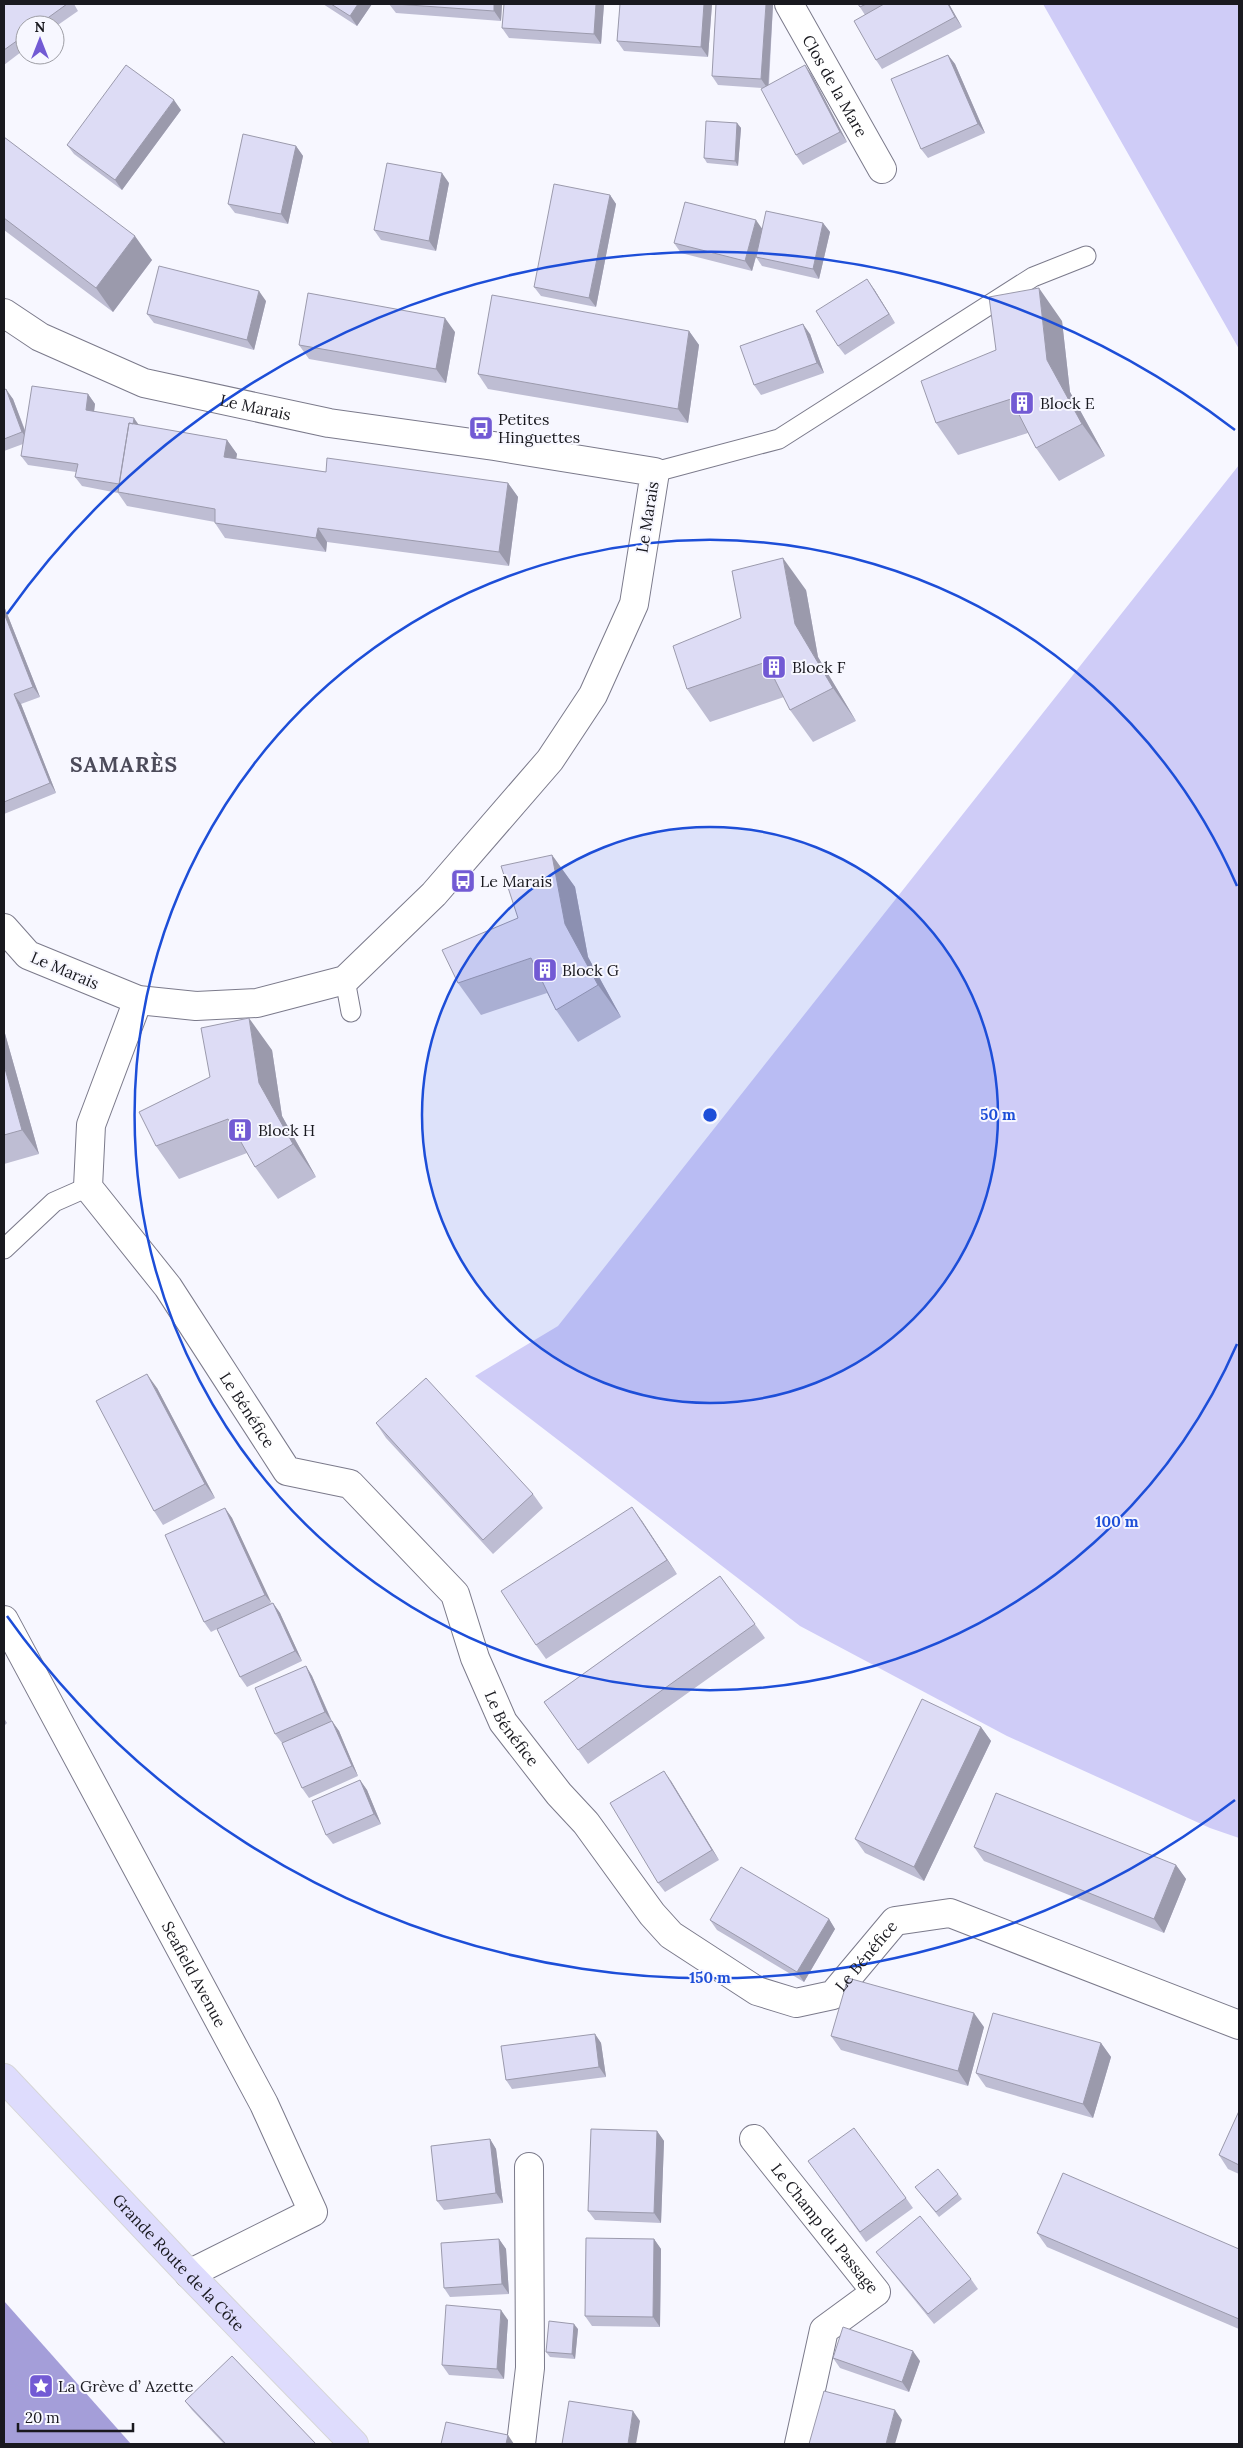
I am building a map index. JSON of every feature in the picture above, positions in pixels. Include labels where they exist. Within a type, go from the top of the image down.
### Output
[{"type":"main road","name":"Grande Route de la Côte","points":[[4,2078],[189,2274],[354,2444]]},
{"type":"street","name":"Clos de la Mare","points":[[788,4],[882,168]]},
{"type":"street","name":"Le Marais","points":[[4,313],[40,337],[144,383],[329,423],[494,446],[655,472],[634,604],[592,695],[550,760],[434,894],[345,980],[257,1003],[196,1006],[138,1000],[28,955],[4,928]]},
{"type":"street","points":[[88,1188],[91,1125],[138,1000]]},
{"type":"street","name":"Le Bénéfice","points":[[88,1188],[168,1287],[287,1471],[350,1484],[455,1594],[475,1658],[503,1722],[559,1794],[586,1823],[652,1914],[671,1934],[757,1992],[796,2003],[833,1995],[895,1921],[950,1913],[1239,2025]]},
{"type":"street","name":"Seafield Avenue","points":[[4,1620],[264,2104],[313,2212],[189,2274]]},
{"type":"street","name":"Le Champ du Passage","points":[[754,2139],[876,2292],[824,2330],[799,2444]]},
{"type":"street","points":[[521,2444],[530,2368],[529,2167]]},
{"type":"lane","points":[[655,472],[779,439],[1032,277],[1086,256]]},
{"type":"lane","points":[[345,980],[351,1012]]},
{"type":"lane","points":[[4,1249],[54,1202],[88,1188]]},
{"type":"shaded area","points":[[1043,4],[1239,4],[1239,349]]},
{"type":"shaded area","points":[[1239,465],[1239,1838],[1210,1828],[1007,1736],[800,1626],[475,1376],[558,1326]]},
{"type":"shaded area","name":"La Grève d’ Azette","points":[[4,2301],[131,2444],[4,2444]]},
{"type":"building","points":[[4,4],[67,4],[52,15],[15,15],[15,42],[4,50]]},
{"type":"building","points":[[331,4],[358,4],[350,16]]},
{"type":"building","points":[[395,4],[494,4],[494,11]]},
{"type":"building","points":[[504,4],[596,4],[594,34],[502,28]]},
{"type":"building","points":[[620,4],[704,4],[701,47],[617,41]]},
{"type":"building","points":[[716,4],[766,4],[761,79],[712,76]]},
{"type":"building","points":[[884,4],[948,4],[955,17],[876,60],[854,21]]},
{"type":"building","points":[[948,55],[978,124],[921,149],[891,79]]},
{"type":"building","points":[[126,65],[174,100],[115,180],[67,145]]},
{"type":"building","points":[[805,65],[840,132],[796,155],[761,89]]},
{"type":"building","points":[[706,121],[737,123],[735,161],[704,158]]},
{"type":"building","points":[[243,134],[296,146],[281,214],[228,204]]},
{"type":"building","points":[[4,137],[135,236],[96,288],[4,218]]},
{"type":"building","points":[[387,163],[442,173],[429,241],[374,230]]},
{"type":"building","points":[[554,184],[610,195],[589,298],[534,287]]},
{"type":"building","points":[[685,202],[756,220],[745,261],[674,243]]},
{"type":"building","points":[[766,211],[823,223],[813,269],[756,257]]},
{"type":"building","points":[[159,266],[259,291],[247,340],[147,314]]},
{"type":"building","points":[[867,279],[889,314],[838,346],[816,311]]},
{"type":"building","points":[[1039,288],[1047,360],[1082,424],[1036,448],[1011,399],[936,423],[921,381],[996,350],[989,297]]},
{"type":"building","points":[[308,293],[445,318],[436,369],[299,345]]},
{"type":"building","points":[[492,295],[689,331],[678,409],[478,374]]},
{"type":"building","points":[[803,324],[817,363],[754,385],[740,346]]},
{"type":"building","points":[[32,386],[88,394],[86,410],[134,418],[133,424],[129,423],[119,484],[75,477],[78,464],[21,456]]},
{"type":"building","points":[[6,389],[22,432],[4,439],[4,390]]},
{"type":"building","points":[[129,423],[227,440],[224,457],[326,472],[327,458],[508,483],[499,552],[318,528],[316,538],[215,523],[215,509],[118,492]]},
{"type":"building","points":[[783,558],[795,624],[833,688],[790,710],[766,662],[687,689],[673,646],[741,618],[732,571]]},
{"type":"building","points":[[4,613],[33,687],[14,694],[50,783],[4,802]]},
{"type":"building","points":[[552,855],[565,924],[598,985],[556,1010],[531,958],[458,983],[442,950],[518,918],[501,866]]},
{"type":"building","points":[[249,1018],[259,1083],[293,1144],[255,1167],[228,1119],[156,1146],[139,1112],[210,1077],[201,1028]]},
{"type":"building","points":[[4,1065],[22,1130],[4,1135]]},
{"type":"building","points":[[147,1374],[205,1484],[154,1511],[96,1401]]},
{"type":"building","points":[[426,1378],[533,1494],[483,1540],[376,1423]]},
{"type":"building","points":[[632,1507],[667,1560],[536,1645],[501,1591]]},
{"type":"building","points":[[225,1508],[265,1595],[204,1622],[165,1535]]},
{"type":"building","points":[[720,1576],[755,1624],[578,1750],[544,1702]]},
{"type":"building","points":[[273,1603],[295,1651],[240,1677],[217,1629]]},
{"type":"building","points":[[306,1666],[325,1712],[275,1734],[255,1688]]},
{"type":"building","points":[[922,1699],[981,1727],[914,1867],[855,1839]]},
{"type":"building","points":[[332,1721],[352,1766],[302,1788],[282,1743]]},
{"type":"building","points":[[664,1771],[712,1850],[658,1883],[610,1803]]},
{"type":"building","points":[[360,1780],[374,1814],[326,1835],[312,1801]]},
{"type":"building","points":[[996,1793],[1176,1865],[1154,1919],[974,1847]]},
{"type":"building","points":[[741,1867],[829,1919],[797,1972],[710,1920]]},
{"type":"building","points":[[848,1978],[974,2013],[958,2071],[831,2036]]},
{"type":"building","points":[[993,2013],[1101,2043],[1083,2104],[976,2073]]},
{"type":"building","points":[[595,2034],[599,2067],[506,2080],[501,2046]]},
{"type":"building","points":[[1239,2111],[1239,2165],[1219,2155]]},
{"type":"building","points":[[854,2128],[906,2198],[860,2232],[808,2161]]},
{"type":"building","points":[[591,2129],[657,2131],[654,2213],[588,2211]]},
{"type":"building","points":[[490,2139],[496,2193],[437,2201],[431,2146]]},
{"type":"building","points":[[938,2169],[958,2194],[936,2212],[915,2187]]},
{"type":"building","points":[[1063,2173],[1239,2249],[1239,2319],[1037,2233]]},
{"type":"building","points":[[920,2216],[971,2279],[928,2314],[876,2252]]},
{"type":"building","points":[[586,2238],[654,2239],[653,2317],[585,2316]]},
{"type":"building","points":[[499,2239],[502,2284],[444,2288],[441,2243]]},
{"type":"building","points":[[446,2305],[501,2310],[497,2369],[442,2365]]},
{"type":"building","points":[[549,2321],[574,2324],[572,2354],[546,2352]]},
{"type":"building","points":[[843,2327],[913,2351],[902,2382],[833,2358]]},
{"type":"building","points":[[232,2356],[316,2444],[226,2444],[185,2401]]},
{"type":"building","points":[[824,2391],[895,2410],[886,2444],[809,2444]]},
{"type":"building","points":[[569,2401],[633,2411],[628,2444],[562,2444]]},
{"type":"building","points":[[446,2422],[508,2435],[506,2444],[441,2444]]},
{"type":"place","name":"Block E","points":[[1022,403]]},
{"type":"place","name":"Petites Hinguettes","points":[[481,428]]},
{"type":"place","name":"Block F","points":[[774,667]]},
{"type":"place","name":"Le Marais","points":[[463,881]]},
{"type":"place","name":"Block G","points":[[545,970]]},
{"type":"place","name":"Block H","points":[[240,1130]]},
{"type":"place","name":"La Grève d’ Azette","points":[[41,2386]]},
{"type":"district","name":"SAMARÈS","points":[[124,765]]}]
